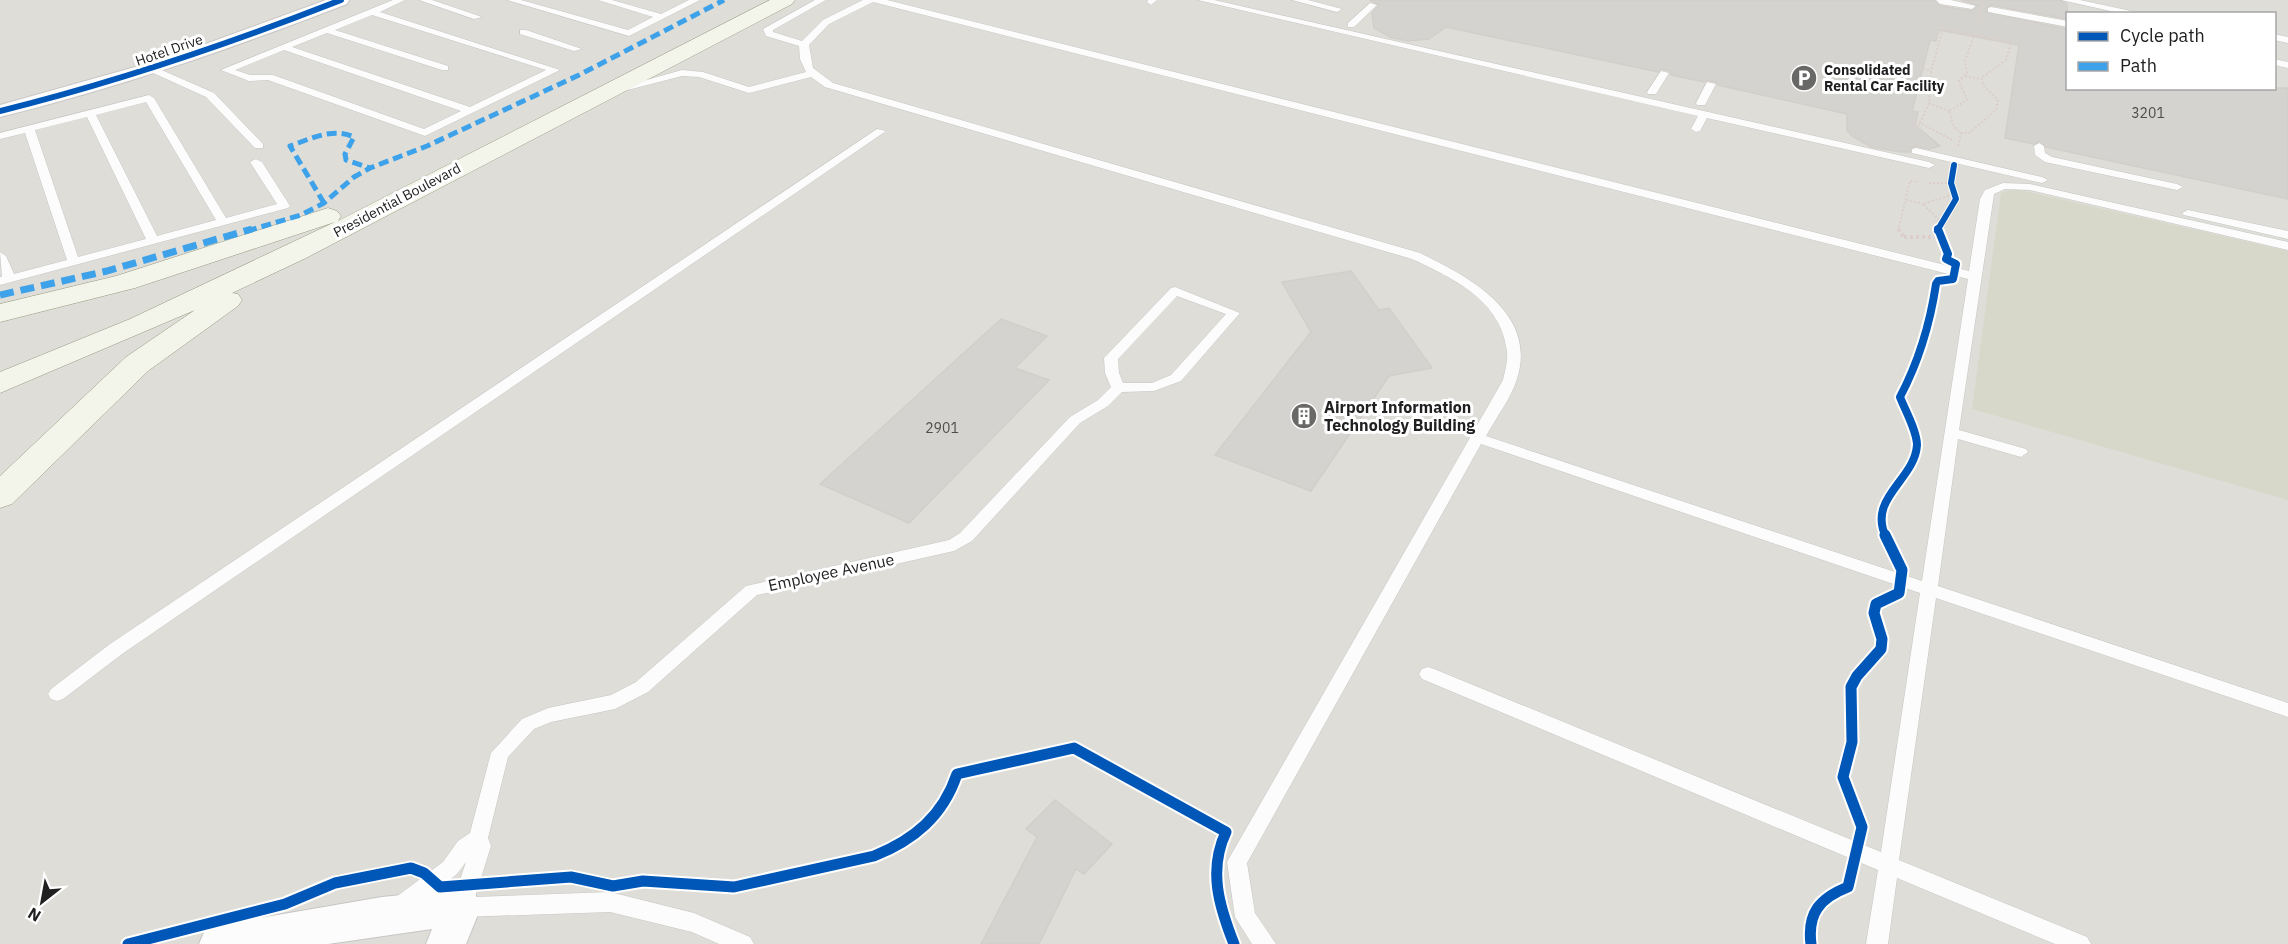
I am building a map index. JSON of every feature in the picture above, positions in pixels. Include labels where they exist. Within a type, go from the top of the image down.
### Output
[{"type":"main road","name":"Presidential Boulevard","points":[[0,383],[140,325],[297,252],[785,0]]},
{"type":"main road","points":[[0,313],[125,282],[308,225],[497,148]]},
{"type":"main road","points":[[0,496],[137,364],[297,252]]},
{"type":"street","name":"Hotel Drive","points":[[0,111],[154,70],[341,0]]},
{"type":"street","points":[[219,944],[382,916],[461,907]]},
{"type":"street","name":"Employee Avenue","points":[[446,944],[461,907]]},
{"type":"lane","points":[[372,12],[555,70],[425,133],[269,77],[249,78],[226,70],[401,0]]},
{"type":"lane","points":[[423,0],[477,16]]},
{"type":"lane","points":[[511,0],[629,33],[696,0]]},
{"type":"lane","points":[[602,0],[662,17]]},
{"type":"lane","points":[[804,44],[769,34],[768,29],[775,23],[822,0]]},
{"type":"lane","points":[[870,0],[826,22],[804,44],[803,62],[811,74],[829,85],[856,94],[1416,256],[1464,278],[1488,299],[1507,324],[1514,353],[1510,380],[1237,862],[1245,917],[1265,944]]},
{"type":"lane","points":[[876,0],[1977,277]]},
{"type":"lane","points":[[1202,0],[1702,108],[1854,138]]},
{"type":"lane","points":[[1241,0],[1377,31]]},
{"type":"lane","points":[[1296,0],[1339,8],[1326,19]]},
{"type":"lane","points":[[2065,0],[2130,12]]},
{"type":"lane","points":[[1940,1],[1972,6]]},
{"type":"lane","points":[[1351,25],[1373,5]]},
{"type":"lane","points":[[1991,10],[2066,24]]},
{"type":"lane","points":[[327,30],[445,68]]},
{"type":"lane","points":[[523,32],[577,49]]},
{"type":"lane","points":[[1422,40],[1652,92],[1702,108],[1929,165]]},
{"type":"lane","points":[[283,48],[470,111]]},
{"type":"lane","points":[[154,70],[210,95],[259,146]]},
{"type":"lane","points":[[600,94],[682,73],[700,74],[749,90],[811,74]]},
{"type":"lane","points":[[1652,92],[1664,73]]},
{"type":"lane","points":[[1696,129],[1711,84]]},
{"type":"lane","points":[[0,136],[149,98],[223,223]]},
{"type":"lane","points":[[90,113],[154,242]]},
{"type":"lane","points":[[28,129],[74,263]]},
{"type":"lane","points":[[57,694],[116,649],[881,131]]},
{"type":"lane","points":[[2039,146],[2040,155],[2049,160],[2177,187]]},
{"type":"lane","points":[[1916,151],[2288,235]]},
{"type":"lane","points":[[0,256],[5,281],[284,206],[256,162]]},
{"type":"lane","points":[[1876,944],[1977,277],[1986,199],[1989,192],[2003,186],[2030,187],[2288,246]]},
{"type":"lane","points":[[1174,291],[1234,313],[1176,378],[1154,387],[1118,388],[1112,374],[1111,358],[1174,291]]},
{"type":"lane","name":"Employee Avenue","points":[[461,907],[482,846],[478,838],[500,753],[528,724],[548,715],[615,702],[642,687],[752,590],[954,545],[966,537],[1075,420],[1103,403],[1118,388]]},
{"type":"lane","points":[[1953,433],[2021,452]]},
{"type":"lane","points":[[1477,438],[2288,710]]},
{"type":"lane","points":[[1428,674],[2080,944]]},
{"type":"lane","points":[[382,916],[450,868],[465,847],[478,838]]},
{"type":"lane","points":[[461,907],[610,902],[694,923],[742,944]]},
{"type":"path","points":[[1982,23],[1979,17],[1983,0]]},
{"type":"path","points":[[1921,125],[1929,103],[1931,71],[1941,29],[1974,36],[2000,37],[2011,43],[2006,60],[1982,79],[1964,76]]},
{"type":"path","points":[[1949,111],[1966,100],[1959,81],[1967,73],[1965,61],[1974,36]]},
{"type":"path","points":[[1923,69],[1931,71]]},
{"type":"path","points":[[1949,111],[1954,127],[1961,133],[1969,133],[1996,110],[1998,100],[1984,86],[1982,79]]},
{"type":"path","points":[[1929,103],[1949,111]]},
{"type":"path","points":[[1911,121],[1958,143]]},
{"type":"path","points":[[1957,150],[1961,133]]},
{"type":"path","points":[[1904,237],[1898,231],[1910,181],[1952,179],[1956,199],[1937,231],[1948,254],[1946,259],[1956,264],[1954,271]]},
{"type":"path","points":[[1923,204],[1954,194]]},
{"type":"path","points":[[1906,200],[1923,204],[1946,215]]},
{"type":"shaded area","points":[[0,0],[2288,0],[2288,944],[0,944]]},
{"type":"shaded area","points":[[2015,189],[2288,251],[2288,500],[1972,409],[2001,193]]},
{"type":"building","points":[[1370,0],[1934,0],[1940,6],[1972,11],[1978,5],[1961,0],[2059,0],[2067,4],[2066,19],[1991,5],[1986,7],[1986,12],[2066,29],[2066,90],[2276,90],[2276,88],[2288,88],[2288,199],[2046,147],[2040,141],[2033,144],[2005,138],[2019,45],[1939,30],[1936,41],[1930,40],[1912,111],[1918,112],[1915,125],[1940,146],[1929,149],[1915,146],[1910,148],[1910,152],[1901,152],[1871,147],[1852,136],[1847,130],[1847,114],[1718,85],[1716,82],[1707,80],[1704,82],[1671,75],[1670,71],[1662,69],[1658,72],[1446,27],[1429,39],[1407,41],[1390,37],[1374,28],[1372,13],[1379,5]]},
{"type":"building","name":"Airport Information Technology Building","points":[[1351,271],[1379,310],[1389,308],[1432,368],[1389,376],[1311,491],[1215,455],[1311,332],[1282,282]]},
{"type":"building","points":[[1001,319],[1047,336],[1015,368],[1049,380],[909,523],[820,484]]},
{"type":"building","points":[[1055,800],[1112,844],[1084,874],[1076,869],[1039,944],[981,944],[1037,837],[1026,829]]},
{"type":"marked path","points":[[0,295],[107,271],[301,215],[324,203],[354,177],[370,168],[427,146],[579,75],[724,0]]},
{"type":"marked path","points":[[324,203],[290,146],[331,133],[347,134],[354,137],[345,154],[346,160],[352,164],[370,168]]},
{"type":"cycle path","points":[[0,111],[88,88],[173,62],[341,0]]},
{"type":"cycle path","points":[[1811,944],[1810,923],[1816,907],[1829,895],[1848,887],[1862,827],[1843,777],[1852,742],[1851,687],[1857,676],[1881,649],[1882,639],[1874,613],[1876,604],[1899,593],[1902,570],[1882,528],[1882,509],[1888,495],[1915,456],[1917,442],[1900,397],[1912,374],[1930,321],[1936,284],[1938,281],[1953,279],[1956,264],[1946,259],[1948,254],[1937,231],[1956,199],[1951,183],[1954,165]]},
{"type":"cycle path","points":[[128,944],[285,904],[335,883],[411,868],[424,873],[440,887],[571,877],[613,886],[643,881],[734,887],[874,856],[889,850],[915,835],[936,814],[952,789],[957,774],[1074,748],[1226,832],[1216,859],[1216,874],[1220,902],[1234,944]]},
{"type":"place","name":"Consolidated Rental Car Facility","points":[[1804,78]]},
{"type":"place","name":"Airport Information Technology Building","points":[[1304,416]]}]
